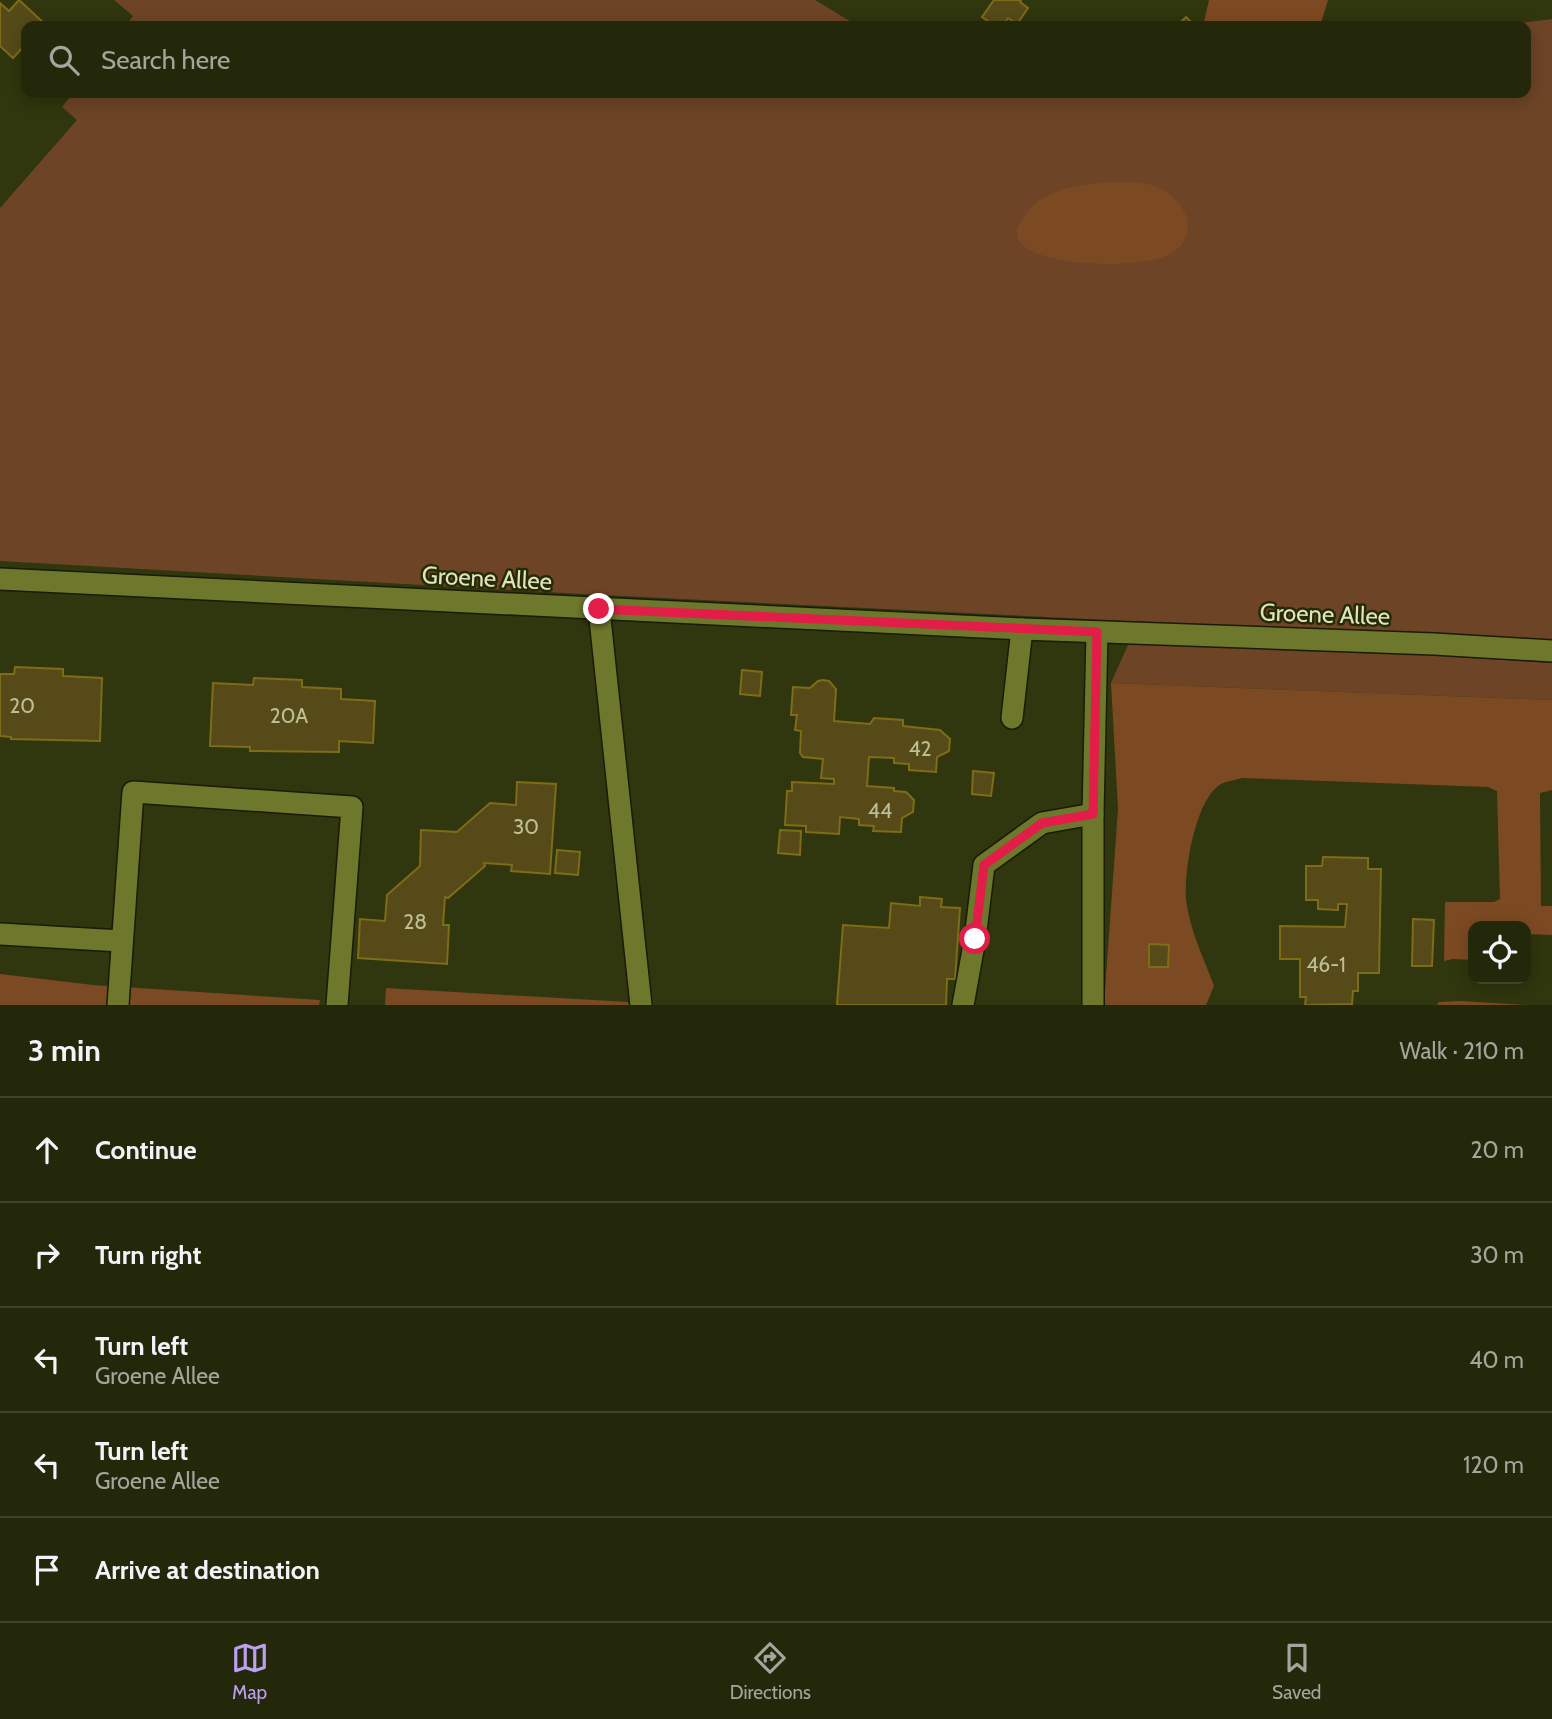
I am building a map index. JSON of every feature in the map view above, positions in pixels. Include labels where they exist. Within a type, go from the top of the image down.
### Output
[{"type":"street","name":"Groene Allee","points":[[0,579],[1022,629],[1434,644],[1552,651]]},
{"type":"street","points":[[599,609],[641,1005]]},
{"type":"street","points":[[1012,718],[1022,629]]},
{"type":"street","points":[[1093,1005],[1097,632]]},
{"type":"street","points":[[118,1005],[133,792],[352,807],[337,1005]]},
{"type":"street","points":[[963,1005],[984,865],[1042,823],[1093,814]]},
{"type":"street","points":[[0,934],[121,941]]},
{"type":"shaded area","points":[[114,0],[815,0],[850,21],[129,21],[133,16]]},
{"type":"shaded area","points":[[1209,0],[1328,0],[1322,21],[1204,21]]},
{"type":"shaded area","points":[[1552,19],[1552,642],[582,594],[0,561],[0,208],[77,120],[62,107],[69,98],[1531,98],[1531,22]]},
{"type":"shaded area","points":[[1108,182],[1146,184],[1162,189],[1171,196],[1185,213],[1188,223],[1183,243],[1174,252],[1161,258],[1142,262],[1095,264],[1049,257],[1031,251],[1018,239],[1020,224],[1040,200],[1061,190]]},
{"type":"shaded area","points":[[1132,636],[1552,663],[1552,700],[1111,683]]},
{"type":"shaded area","points":[[1111,683],[1552,700],[1552,790],[1540,793],[1541,906],[1552,906],[1552,935],[1531,934],[1531,921],[1468,921],[1468,960],[1444,961],[1445,902],[1494,902],[1500,899],[1497,791],[1488,787],[1242,778],[1221,784],[1212,792],[1198,820],[1189,854],[1186,899],[1190,921],[1214,986],[1206,1005],[1104,1005],[1118,809]]},
{"type":"shaded area","points":[[0,974],[93,985],[320,1000],[319,1005],[0,1005]]},
{"type":"shaded area","points":[[386,988],[628,1002],[629,1005],[385,1005]]},
{"type":"shaded area","points":[[1439,1002],[1528,1005],[1437,1005]]},
{"type":"building","points":[[19,0],[42,21],[21,21],[21,49],[13,58],[0,46],[0,3],[9,11]]},
{"type":"building","points":[[994,0],[1021,0],[1028,8],[1019,21],[1008,18],[1006,21],[988,21],[982,17]]},
{"type":"building","points":[[15,667],[63,669],[63,676],[102,678],[100,741],[11,739],[0,736],[0,674],[14,674]]},
{"type":"building","points":[[742,670],[762,672],[760,696],[740,694]]},
{"type":"building","points":[[254,678],[302,680],[302,687],[341,689],[341,699],[375,701],[373,743],[339,741],[339,752],[250,751],[250,747],[210,746],[213,683],[253,685]]},
{"type":"building","points":[[823,680],[829,681],[836,689],[834,721],[870,724],[874,718],[903,720],[903,726],[940,730],[950,739],[949,751],[937,757],[936,772],[909,770],[909,764],[894,763],[894,758],[869,757],[867,786],[894,788],[894,791],[906,792],[914,800],[913,812],[902,818],[901,832],[873,831],[874,826],[859,825],[859,819],[840,817],[839,834],[806,832],[806,826],[785,825],[787,791],[792,791],[792,782],[834,784],[834,779],[821,778],[823,759],[803,757],[800,753],[801,731],[795,730],[797,715],[791,715],[793,687],[810,688]]},
{"type":"building","points":[[973,771],[994,773],[991,796],[972,794]]},
{"type":"building","points":[[517,782],[556,784],[550,874],[511,871],[512,865],[484,863],[485,866],[448,898],[445,897],[443,925],[449,925],[447,964],[358,958],[360,919],[385,921],[387,895],[420,866],[421,830],[457,832],[490,803],[516,805]]},
{"type":"building","points":[[780,830],[801,831],[800,855],[778,853]]},
{"type":"building","points":[[557,850],[580,852],[578,875],[555,873]]},
{"type":"building","points":[[1323,857],[1368,858],[1368,869],[1381,869],[1379,973],[1358,973],[1358,991],[1353,991],[1352,1004],[1305,1005],[1306,997],[1300,997],[1300,959],[1280,959],[1280,926],[1345,927],[1347,904],[1338,904],[1338,910],[1318,909],[1318,900],[1306,900],[1306,866],[1322,866]]},
{"type":"building","points":[[920,897],[942,899],[941,907],[960,908],[955,979],[947,979],[946,1005],[837,1005],[843,925],[889,928],[891,903],[920,906]]},
{"type":"building","points":[[1413,919],[1434,920],[1432,966],[1412,966]]},
{"type":"building","points":[[1149,944],[1169,945],[1168,967],[1149,967]]},
{"type":"route","points":[[599,609],[1097,632],[1093,814],[1042,823],[984,865],[975,939]]}]
